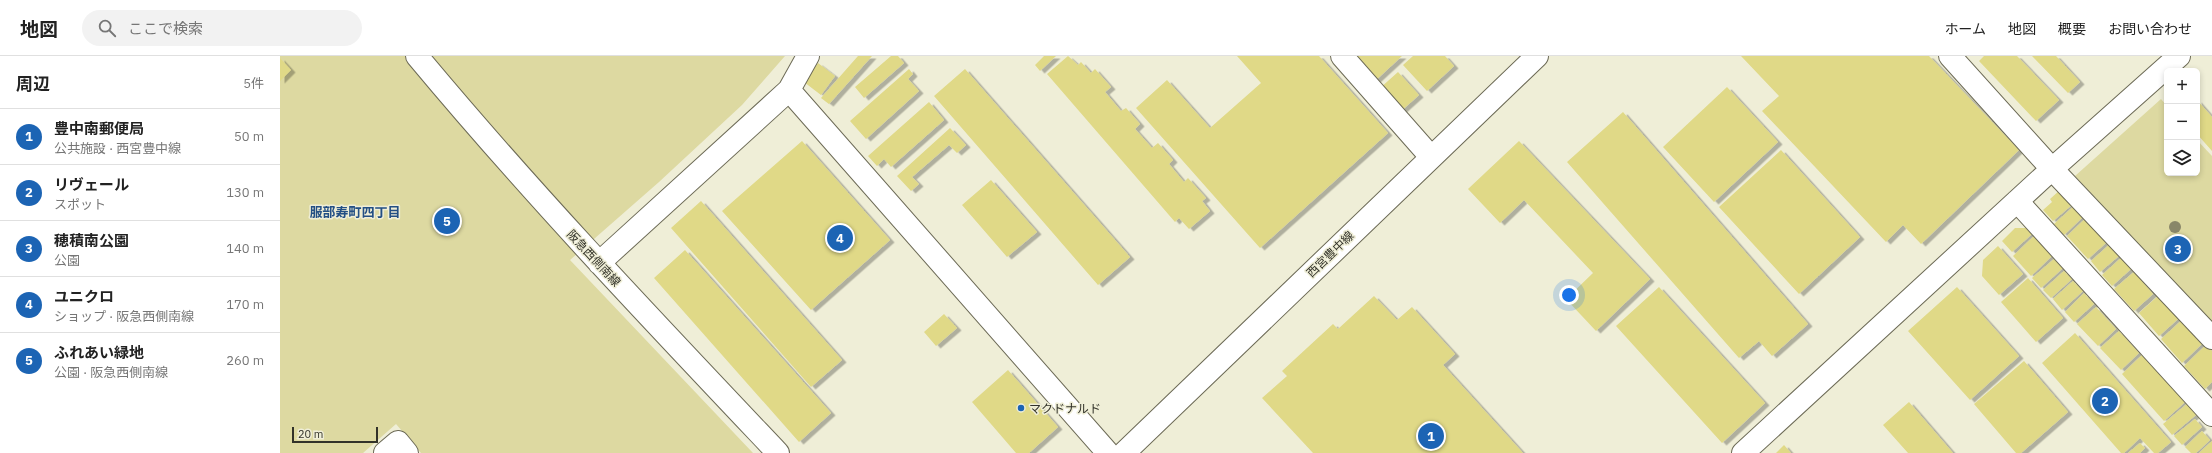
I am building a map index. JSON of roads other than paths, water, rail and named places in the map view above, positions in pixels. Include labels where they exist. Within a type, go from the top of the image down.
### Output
[{"type":"street","name":"阪急西側南線","points":[[417,56],[489,142],[599,263],[778,453]]},
{"type":"street","points":[[599,263],[789,90],[808,56]]},
{"type":"street","points":[[1342,56],[1431,157]]},
{"type":"street","name":"西宮豊中線","points":[[1124,453],[1537,56]]},
{"type":"street","points":[[1950,56],[2052,169],[2212,338]]},
{"type":"street","points":[[1743,453],[2052,169],[2179,56]]},
{"type":"street","points":[[789,90],[1108,453]]},
{"type":"street","points":[[2018,201],[2212,415]]},
{"type":"street","points":[[386,453],[398,442],[407,453]]},
{"type":"place","name":"ふれあい緑地","points":[[447,221]]},
{"type":"place","name":"ユニクロ","points":[[840,238]]},
{"type":"place","name":"穂積南公園","points":[[2178,249]]},
{"type":"place","name":"リヴェール","points":[[2105,401]]},
{"type":"place","name":"マクドナルド","points":[[1021,408]]},
{"type":"place","name":"豊中南郵便局","points":[[1431,436]]},
{"type":"district","name":"服部寿町四丁目","points":[[355,212]]}]
